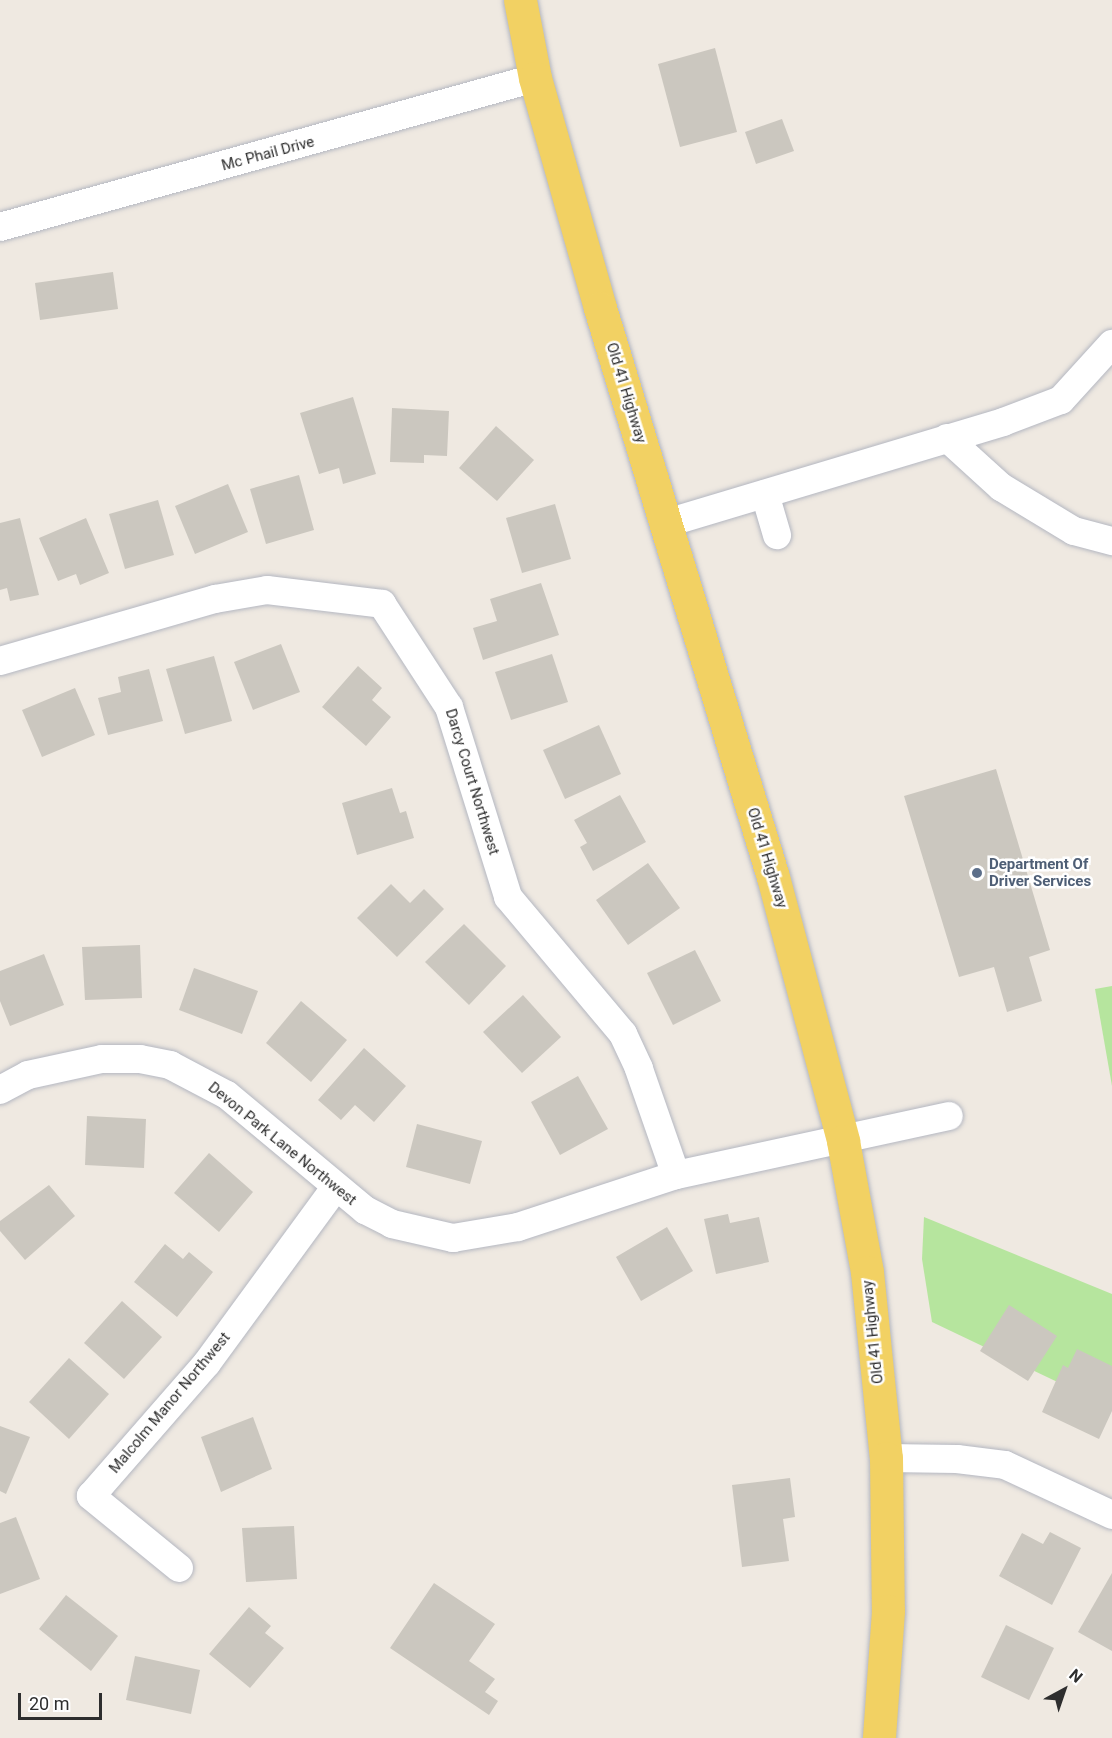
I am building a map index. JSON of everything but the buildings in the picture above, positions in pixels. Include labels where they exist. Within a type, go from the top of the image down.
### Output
[{"type":"main road","name":"Old 41 Highway","points":[[520,0],[535,78],[773,877],[843,1140],[867,1272],[886,1458],[888,1611],[879,1738]]},
{"type":"street","name":"Mc Phail Drive","points":[[0,227],[535,78]]},
{"type":"street","points":[[667,523],[948,438],[1061,400],[1112,344]]},
{"type":"street","points":[[948,438],[1001,488],[1074,531],[1112,541]]},
{"type":"street","points":[[765,494],[777,535]]},
{"type":"street","name":"Darcy Court Northwest","points":[[0,661],[215,599],[267,590],[382,604],[449,707],[508,897],[623,1034],[639,1069],[676,1175]]},
{"type":"street","name":"Devon Park Lane Northwest","points":[[0,1090],[28,1075],[102,1059],[140,1059],[170,1065],[226,1095],[335,1188],[392,1224],[453,1238],[518,1227],[676,1175],[949,1116]]},
{"type":"street","name":"Malcolm Manor Northwest","points":[[179,1568],[91,1496],[207,1363],[335,1188]]},
{"type":"street","points":[[886,1458],[957,1459],[1005,1465],[1112,1515]]},
{"type":"green space","points":[[1112,986],[1112,1086],[1095,989]]},
{"type":"green space","points":[[924,1217],[1112,1294],[1112,1408],[932,1322],[922,1259]]},
{"type":"place","name":"Department Of Driver Services","points":[[977,873]]}]
